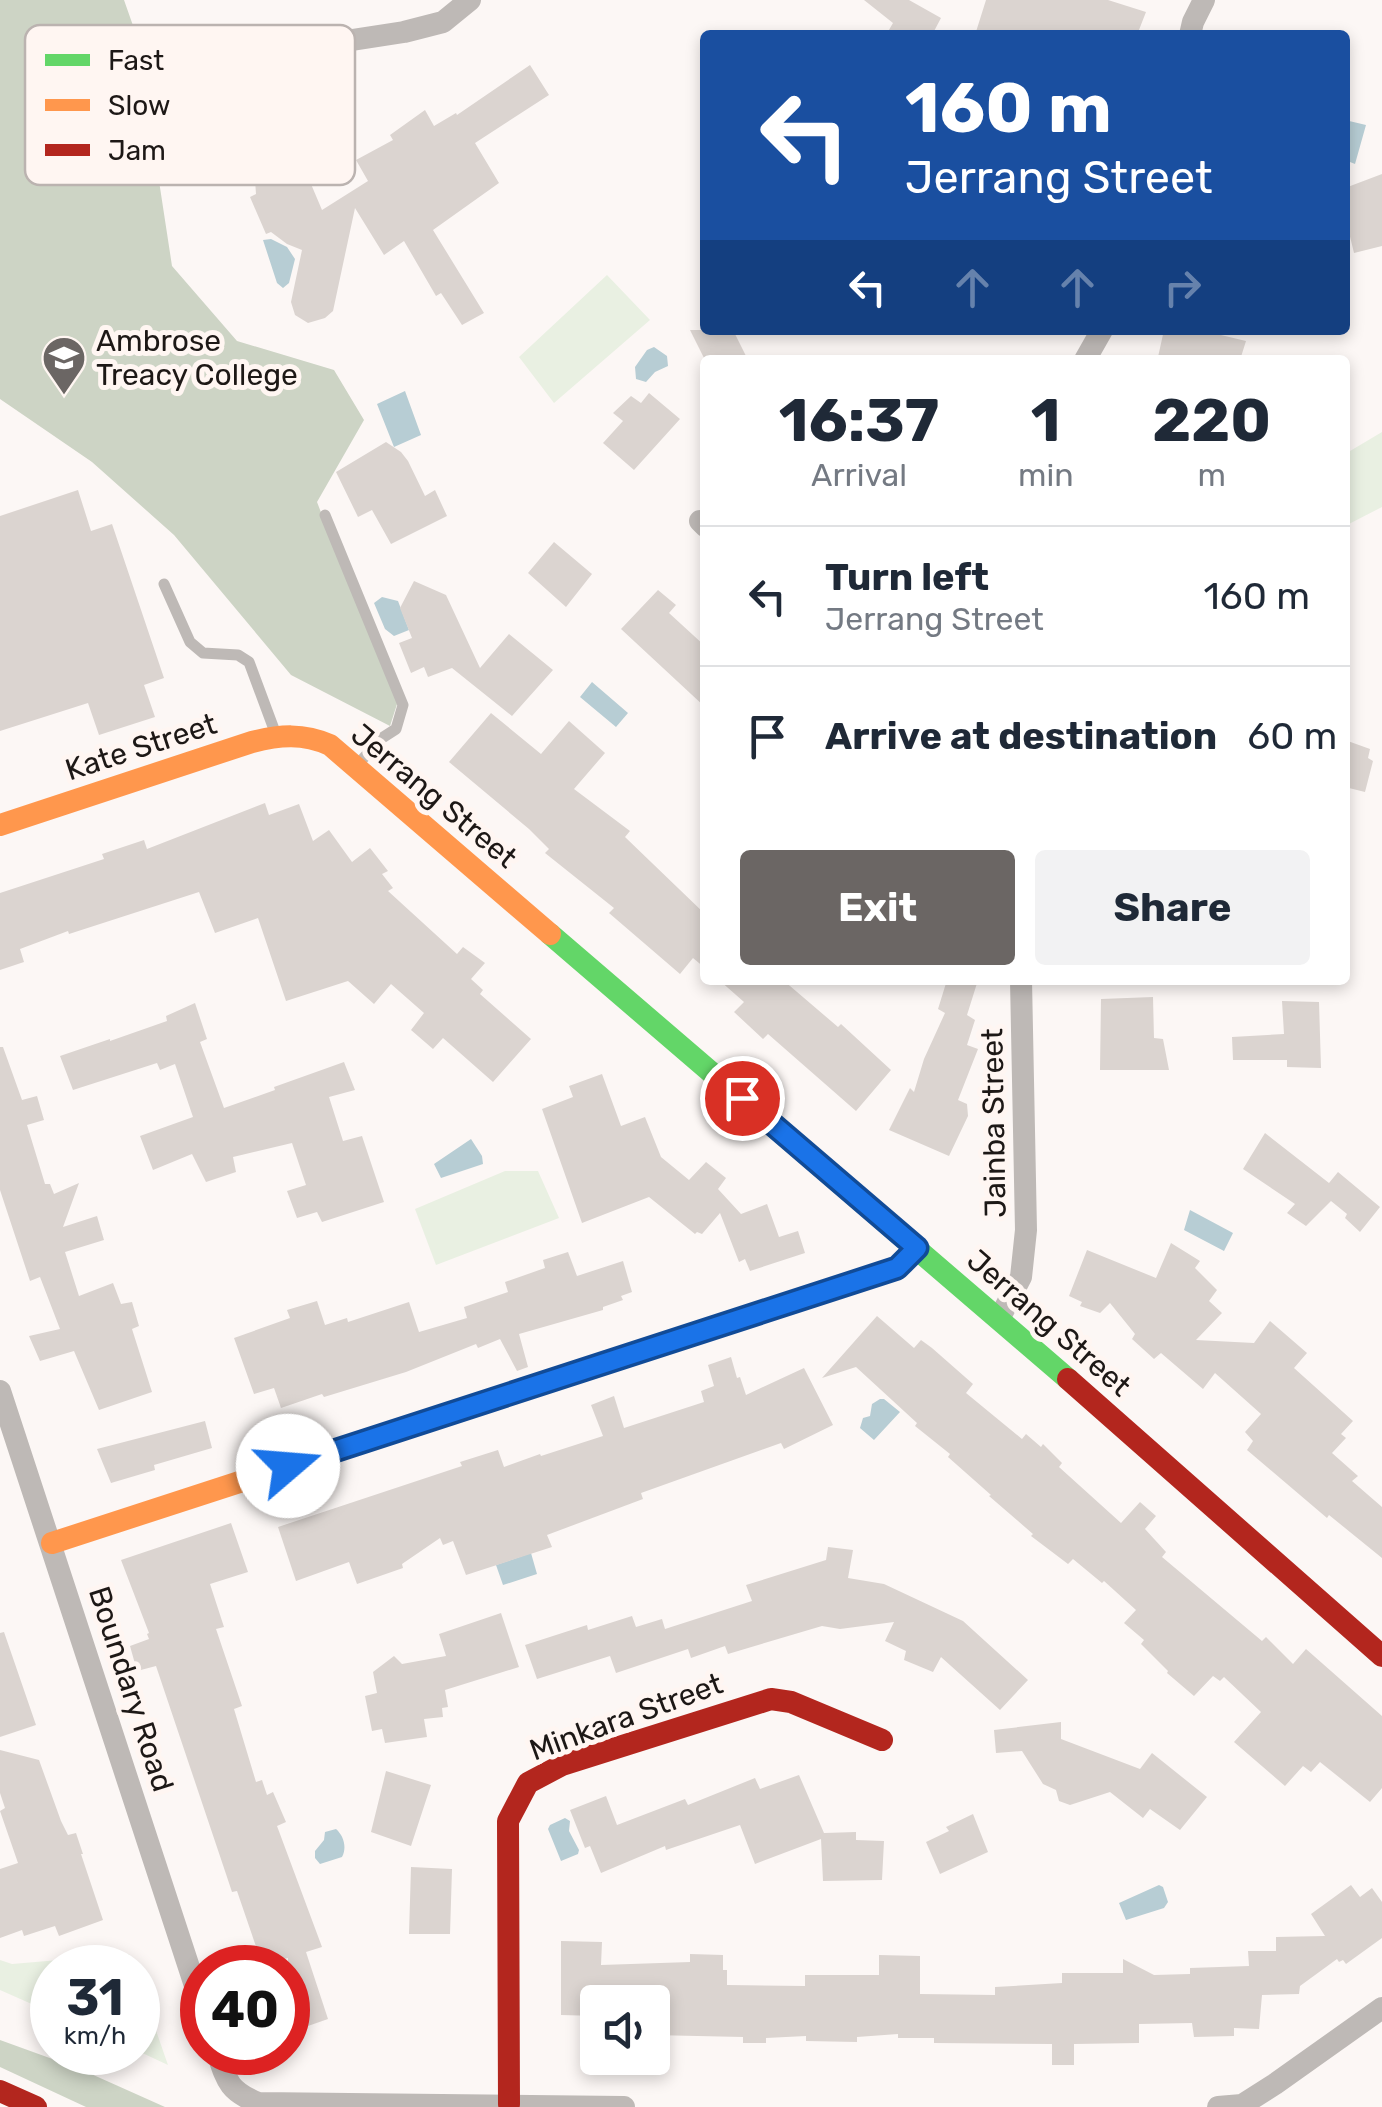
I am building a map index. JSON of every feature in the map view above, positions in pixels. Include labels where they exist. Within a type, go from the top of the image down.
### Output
[{"type":"main road","name":"Kate Street","points":[[0,825],[276,736],[303,736]]},
{"type":"main road","name":"Jerrang Street","points":[[303,736],[330,745],[356,766],[999,1319],[1382,1656]]},
{"type":"main road","points":[[52,1544],[897,1268],[917,1248]]},
{"type":"main road","name":"Minkara Street","points":[[509,2104],[508,1821],[528,1783],[562,1765],[771,1699],[791,1702],[882,1740]]},
{"type":"main road","points":[[0,2091],[36,2107]]},
{"type":"street","points":[[355,39],[443,22],[470,0]]},
{"type":"street","points":[[1191,30],[1204,0]]},
{"type":"street","name":"Jainba Street","points":[[999,1319],[1022,1276],[1026,1230],[1021,985]]},
{"type":"street","name":"Boundary Road","points":[[0,1391],[182,1945]]},
{"type":"street","points":[[1218,2107],[1242,2105],[1382,2008]]},
{"type":"street","points":[[225,2075],[238,2095],[258,2103],[624,2107]]},
{"type":"lane","points":[[325,515],[402,705],[396,729],[356,766]]},
{"type":"lane","points":[[164,584],[190,642],[203,652],[238,655],[249,662],[276,736]]},
{"type":"shaded area","points":[[607,275],[650,320],[554,403],[519,357]]},
{"type":"shaded area","points":[[1382,432],[1382,507],[1350,523],[1350,451]]},
{"type":"shaded area","points":[[505,1171],[538,1171],[559,1218],[436,1265],[415,1209]]},
{"type":"shaded area","points":[[0,1960],[12,1964],[30,1962],[30,2003],[0,1990]]},
{"type":"shaded area","points":[[160,2042],[168,2065],[160,2061]]},
{"type":"green space","points":[[0,0],[124,0],[133,25],[25,25],[25,185],[160,185],[172,266],[237,341],[334,370],[364,420],[317,502],[398,701],[390,726],[291,675],[174,535],[92,462],[0,399]]},
{"type":"green space","points":[[0,2040],[30,2051],[30,2075],[93,2075],[165,2107],[86,2107],[0,2067]]},
{"type":"water","points":[[1350,121],[1366,125],[1355,164],[1350,162]]},
{"type":"water","points":[[271,239],[287,247],[295,259],[289,283],[283,288],[277,283],[263,240]]},
{"type":"water","points":[[654,347],[667,356],[668,366],[646,382],[636,379],[635,367],[647,350]]},
{"type":"water","points":[[405,391],[421,435],[394,447],[377,404]]},
{"type":"water","points":[[382,597],[398,601],[409,630],[394,636],[385,629],[374,603]]},
{"type":"water","points":[[592,682],[628,713],[616,727],[580,697]]},
{"type":"water","points":[[471,1139],[483,1164],[441,1178],[434,1164]]},
{"type":"water","points":[[1190,1210],[1233,1233],[1224,1251],[1184,1230]]},
{"type":"water","points":[[880,1399],[900,1412],[874,1440],[860,1428],[863,1418],[870,1416],[872,1404]]},
{"type":"water","points":[[531,1553],[537,1574],[503,1585],[496,1565]]},
{"type":"water","points":[[565,1818],[570,1821],[569,1831],[579,1850],[561,1861],[548,1829]]},
{"type":"water","points":[[336,1829],[344,1842],[342,1857],[320,1864],[315,1851],[325,1832]]},
{"type":"water","points":[[1159,1885],[1168,1902],[1164,1908],[1126,1920],[1119,1903]]},
{"type":"building","points":[[864,0],[909,0],[941,18],[935,30],[889,30],[893,23]]},
{"type":"building","points":[[986,0],[1108,0],[1146,12],[1139,30],[977,30]]},
{"type":"building","points":[[530,65],[549,95],[475,143],[499,183],[433,230],[484,313],[462,325],[441,293],[436,296],[404,241],[384,255],[355,208],[333,311],[308,323],[295,315],[291,302],[302,250],[271,232],[266,234],[250,197],[256,194],[255,185],[311,185],[322,210],[368,181],[356,160],[393,140],[390,135],[425,110],[434,126],[457,115]]},
{"type":"building","points":[[1382,174],[1382,246],[1354,253],[1350,237],[1350,186]]},
{"type":"building","points":[[690,330],[700,330],[700,335],[736,335],[746,355],[702,355]]},
{"type":"building","points":[[1163,335],[1221,335],[1246,341],[1242,355],[1158,355]]},
{"type":"building","points":[[649,393],[680,419],[634,470],[603,443],[623,421],[613,413],[631,396],[641,403]]},
{"type":"building","points":[[386,442],[408,461],[425,496],[435,490],[447,516],[391,544],[372,510],[358,517],[336,472]]},
{"type":"building","points":[[78,490],[91,531],[112,524],[164,678],[144,685],[155,717],[99,735],[88,703],[0,731],[0,516]]},
{"type":"building","points":[[554,542],[592,574],[566,607],[528,573]]},
{"type":"building","points":[[414,581],[446,595],[480,668],[509,634],[553,670],[512,716],[452,668],[428,677],[424,667],[411,673],[399,643],[412,638],[400,608]]},
{"type":"building","points":[[658,590],[676,605],[669,613],[700,641],[700,702],[621,629]]},
{"type":"building","points":[[491,713],[541,754],[569,721],[605,753],[574,789],[630,831],[625,837],[700,909],[700,964],[693,958],[680,974],[609,913],[614,908],[545,853],[549,849],[529,829],[449,762]]},
{"type":"building","points":[[1350,742],[1370,749],[1368,758],[1373,761],[1365,792],[1350,788]]},
{"type":"building","points":[[265,803],[269,815],[299,804],[313,841],[329,830],[352,862],[370,848],[388,871],[382,874],[393,888],[388,891],[457,954],[463,947],[485,963],[471,979],[483,990],[480,994],[531,1039],[493,1082],[443,1038],[433,1049],[411,1030],[424,1013],[391,984],[374,1004],[348,981],[286,1001],[258,918],[215,933],[199,892],[20,949],[24,962],[0,970],[0,893],[104,859],[102,854],[144,840],[147,849]]},
{"type":"building","points":[[725,985],[789,985],[838,1027],[841,1024],[891,1070],[856,1111],[768,1034],[763,1039],[734,1012],[744,1002]]},
{"type":"building","points":[[945,985],[976,985],[967,1015],[975,1020],[967,1045],[978,1049],[958,1100],[967,1104],[968,1116],[949,1156],[889,1130],[910,1088],[914,1092],[945,1013],[938,1009]]},
{"type":"building","points":[[1153,997],[1154,1038],[1163,1039],[1169,1070],[1100,1070],[1101,999]]},
{"type":"building","points":[[1282,1001],[1319,1002],[1321,1068],[1287,1067],[1287,1060],[1233,1060],[1232,1037],[1284,1034]]},
{"type":"building","points":[[195,1003],[207,1039],[200,1042],[224,1108],[344,1062],[355,1090],[329,1097],[343,1141],[362,1136],[384,1202],[322,1222],[317,1212],[297,1218],[287,1191],[306,1185],[292,1143],[233,1157],[236,1172],[206,1182],[192,1154],[153,1170],[140,1136],[193,1117],[175,1064],[160,1070],[157,1063],[73,1090],[60,1056],[167,1021],[166,1016]]},
{"type":"building","points":[[0,1047],[22,1100],[37,1096],[44,1120],[27,1125],[45,1184],[50,1184],[54,1194],[79,1183],[63,1227],[97,1216],[104,1240],[65,1252],[79,1296],[113,1283],[121,1304],[132,1302],[139,1326],[132,1329],[152,1392],[99,1410],[74,1351],[40,1361],[29,1336],[60,1329],[40,1277],[30,1281],[0,1190]]},
{"type":"building","points":[[602,1074],[621,1126],[645,1117],[661,1157],[689,1180],[706,1162],[726,1178],[718,1189],[741,1214],[767,1204],[779,1237],[798,1231],[805,1253],[750,1271],[745,1259],[739,1262],[720,1213],[702,1234],[695,1234],[649,1197],[582,1223],[542,1109],[573,1097],[569,1086]]},
{"type":"building","points":[[1265,1133],[1329,1183],[1338,1172],[1380,1207],[1360,1232],[1331,1201],[1306,1226],[1287,1213],[1295,1204],[1243,1169]]},
{"type":"building","points":[[1171,1243],[1200,1261],[1195,1268],[1217,1290],[1209,1301],[1222,1313],[1196,1340],[1254,1343],[1270,1321],[1307,1353],[1294,1368],[1353,1421],[1341,1434],[1346,1438],[1332,1453],[1358,1476],[1352,1481],[1382,1507],[1382,1558],[1329,1515],[1327,1518],[1247,1450],[1253,1441],[1245,1432],[1261,1414],[1215,1373],[1203,1389],[1161,1353],[1154,1359],[1132,1339],[1135,1334],[1110,1303],[1100,1313],[1080,1306],[1082,1302],[1069,1296],[1087,1250],[1156,1278]]},
{"type":"building","points":[[568,1252],[577,1276],[623,1261],[632,1292],[603,1310],[519,1334],[528,1367],[517,1371],[500,1339],[478,1348],[476,1344],[406,1372],[281,1408],[274,1388],[254,1394],[234,1338],[290,1318],[287,1310],[317,1301],[325,1325],[347,1318],[348,1322],[409,1302],[419,1332],[467,1318],[464,1307],[508,1292],[505,1282],[545,1268],[543,1260]]},
{"type":"building","points":[[877,1316],[914,1348],[921,1340],[932,1348],[973,1384],[966,1393],[1022,1439],[1026,1434],[1041,1447],[1043,1444],[1062,1463],[1059,1467],[1121,1523],[1140,1502],[1156,1516],[1145,1529],[1166,1552],[1162,1557],[1262,1641],[1266,1637],[1293,1664],[1306,1649],[1382,1716],[1382,1788],[1370,1802],[1320,1762],[1311,1772],[1303,1766],[1285,1786],[1234,1742],[1261,1712],[1224,1677],[1220,1681],[1213,1676],[1194,1696],[1167,1673],[1141,1644],[1144,1640],[1124,1623],[1136,1610],[1073,1559],[1068,1564],[1031,1536],[856,1367],[822,1378]]},
{"type":"building","points":[[731,1357],[746,1395],[804,1368],[833,1425],[784,1449],[781,1443],[641,1493],[643,1499],[547,1535],[552,1547],[466,1575],[453,1541],[443,1545],[440,1538],[402,1564],[403,1568],[357,1584],[349,1562],[296,1581],[278,1527],[462,1466],[460,1462],[498,1450],[504,1467],[603,1436],[591,1405],[614,1396],[624,1428],[704,1402],[701,1391],[714,1386],[708,1365]]},
{"type":"building","points":[[205,1421],[212,1448],[111,1483],[97,1449]]},
{"type":"building","points":[[231,1523],[248,1572],[210,1584],[224,1627],[216,1629],[242,1706],[234,1709],[256,1782],[262,1780],[267,1795],[273,1792],[286,1822],[277,1826],[322,1947],[310,1951],[310,1945],[256,1945],[237,1891],[232,1892],[156,1666],[137,1671],[130,1646],[149,1639],[149,1633],[121,1560]]},
{"type":"building","points":[[828,1547],[853,1550],[848,1578],[884,1584],[963,1621],[1028,1680],[1000,1710],[941,1657],[933,1672],[904,1660],[906,1651],[885,1641],[894,1622],[840,1629],[822,1626],[728,1654],[725,1646],[691,1658],[688,1649],[616,1673],[610,1656],[537,1679],[525,1645],[587,1625],[588,1630],[632,1616],[636,1627],[662,1619],[665,1629],[752,1601],[746,1585],[826,1560]]},
{"type":"building","points":[[501,1613],[519,1667],[445,1690],[448,1707],[442,1708],[443,1717],[424,1719],[427,1737],[385,1743],[382,1729],[372,1731],[365,1696],[377,1693],[373,1672],[394,1656],[402,1664],[446,1656],[439,1634]]},
{"type":"building","points":[[4,1632],[36,1725],[0,1737],[0,1633]]},
{"type":"building","points":[[1061,1722],[1061,1739],[1140,1769],[1152,1753],[1207,1797],[1180,1830],[1150,1809],[1143,1818],[1110,1792],[1070,1805],[1059,1801],[1056,1790],[1043,1784],[1022,1751],[996,1753],[994,1730]]},
{"type":"building","points":[[0,1750],[39,1760],[68,1835],[76,1833],[103,1920],[59,1936],[55,1926],[24,1936],[22,1930],[0,1938],[0,1869],[18,1863],[0,1811],[5,1808],[0,1793]]},
{"type":"building","points":[[386,1771],[431,1785],[411,1846],[371,1832]]},
{"type":"building","points":[[799,1775],[824,1833],[856,1832],[856,1840],[884,1841],[882,1880],[823,1881],[821,1839],[755,1864],[740,1825],[666,1850],[665,1846],[601,1873],[590,1846],[585,1848],[570,1810],[606,1796],[617,1825],[685,1799],[688,1805],[755,1778],[760,1789]]},
{"type":"building","points":[[973,1814],[988,1852],[940,1874],[926,1842]]},
{"type":"building","points":[[411,1867],[452,1869],[450,1934],[409,1934]]},
{"type":"building","points":[[1351,1885],[1360,1897],[1372,1888],[1382,1902],[1382,1938],[1346,1964],[1337,1959],[1300,1986],[1299,1994],[1262,1995],[1259,2029],[1234,2028],[1234,2036],[1194,2037],[1192,2023],[1139,2024],[1139,2043],[1074,2044],[1074,2065],[1052,2065],[1052,2044],[934,2043],[934,2038],[898,2038],[898,2034],[857,2037],[857,2042],[806,2041],[806,2036],[766,2038],[766,2043],[743,2043],[743,2037],[670,2035],[670,1985],[580,1985],[580,2016],[561,2015],[561,1941],[602,1942],[601,1965],[690,1962],[690,1954],[723,1955],[727,1985],[805,1986],[805,1975],[879,1975],[879,1955],[920,1956],[920,1994],[995,1995],[995,1987],[1062,1983],[1062,1973],[1123,1973],[1123,1959],[1154,1975],[1190,1974],[1190,1968],[1249,1966],[1248,1951],[1276,1951],[1276,1937],[1325,1936],[1311,1914]]},
{"type":"building","points":[[310,1964],[328,2019],[310,2025]]},
{"type":"traffic: fast","points":[[550,934],[1068,1379]]},
{"type":"traffic: slow","points":[[0,825],[252,742],[310,738],[330,745],[550,934]]},
{"type":"traffic: slow","points":[[52,1543],[897,1268],[917,1248]]},
{"type":"traffic: jam","points":[[1068,1379],[1382,1656]]},
{"type":"traffic: jam","points":[[509,2104],[508,1821],[528,1783],[562,1765],[771,1699],[791,1702],[882,1740]]},
{"type":"traffic: jam","points":[[0,2091],[36,2107]]},
{"type":"place","name":"Ambrose Treacy College","points":[[64,396]]},
{"type":"route","points":[[288,1466],[897,1268],[917,1248],[742,1098]]}]
